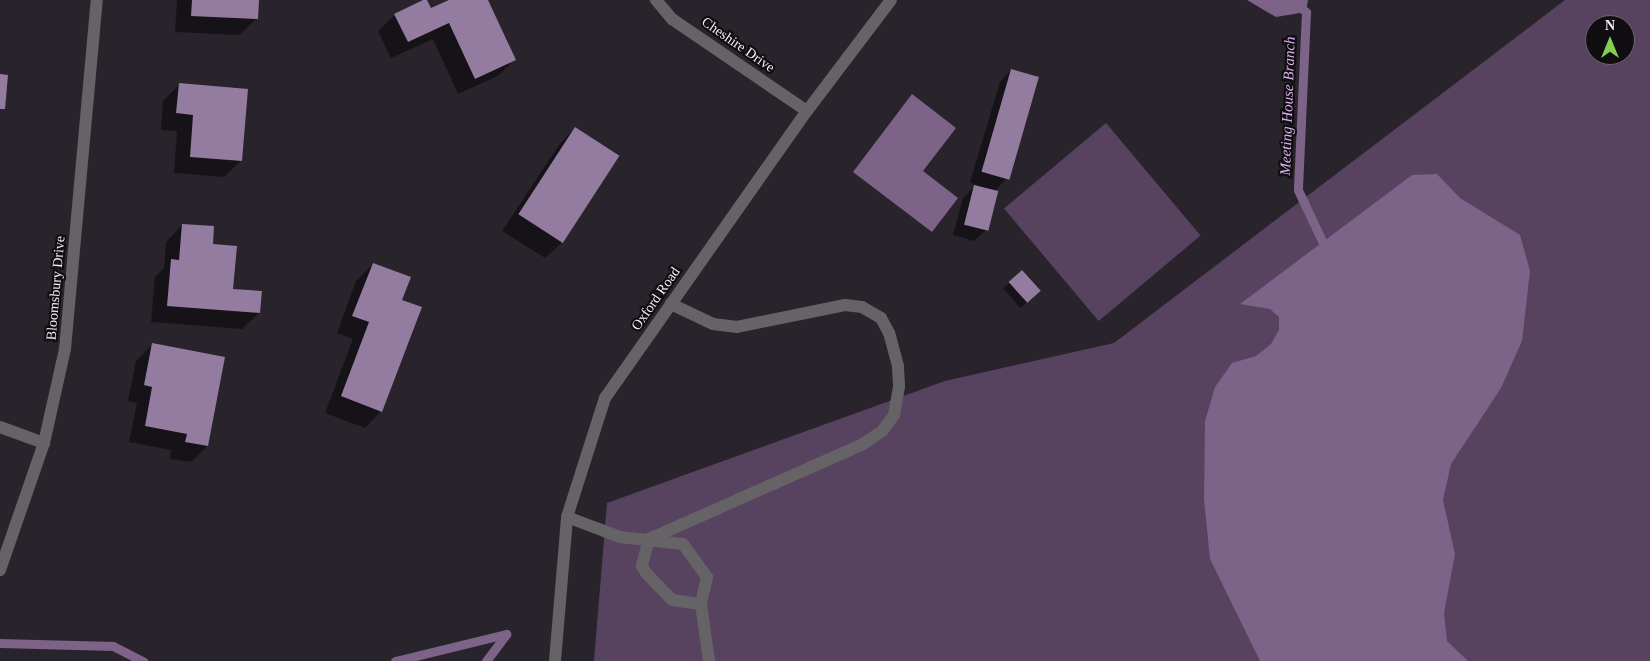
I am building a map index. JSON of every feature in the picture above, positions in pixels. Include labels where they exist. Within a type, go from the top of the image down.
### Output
[{"type":"street","name":"Bloomsbury Drive","points":[[0,570],[44,443],[65,349],[97,0]]},
{"type":"street","name":"Cheshire Drive","points":[[656,0],[672,18],[807,111]]},
{"type":"street","name":"Oxford Road","points":[[555,661],[567,517],[605,398],[807,111],[891,0]]},
{"type":"street","points":[[649,539],[863,444],[882,431],[894,415],[900,386],[898,366],[889,333],[881,318],[862,307],[845,305],[736,327],[713,324],[671,304]]},
{"type":"street","points":[[0,427],[44,443]]},
{"type":"street","points":[[567,517],[620,537],[683,544],[707,577],[702,604],[709,661]]},
{"type":"street","points":[[649,539],[642,566],[646,573],[672,600],[702,604]]},
{"type":"shaded area","points":[[1247,0],[1308,0],[1306,12],[1276,17]]},
{"type":"shaded area","points":[[1565,0],[1650,0],[1650,661],[594,661],[607,503],[945,381],[1114,343]]},
{"type":"shaded area","points":[[912,94],[956,128],[923,171],[958,198],[932,232],[853,172]]},
{"type":"shaded area","points":[[1106,123],[1200,236],[1099,321],[1004,208]]},
{"type":"shaded area","points":[[1437,174],[1460,198],[1520,235],[1530,271],[1522,341],[1501,388],[1451,464],[1443,500],[1455,554],[1444,613],[1447,641],[1468,661],[1260,661],[1210,559],[1204,499],[1205,421],[1215,387],[1232,363],[1256,356],[1271,344],[1279,330],[1279,317],[1270,309],[1240,304],[1412,175]]},
{"type":"building","points":[[192,0],[259,0],[258,19],[191,16]]},
{"type":"building","points":[[423,0],[427,0],[431,8],[449,0],[488,0],[516,60],[475,79],[449,23],[408,42],[394,14]]},
{"type":"building","points":[[1011,69],[1039,77],[1009,180],[982,172]]},
{"type":"building","points":[[0,74],[8,75],[5,109],[0,109]]},
{"type":"building","points":[[179,83],[248,89],[242,161],[190,157],[193,115],[176,113]]},
{"type":"building","points":[[575,127],[619,156],[563,243],[518,214]]},
{"type":"building","points":[[974,185],[998,191],[988,231],[964,225]]},
{"type":"building","points":[[182,224],[214,226],[213,244],[237,246],[233,289],[262,291],[260,313],[167,306],[171,259],[179,260]]},
{"type":"building","points":[[373,263],[411,277],[402,300],[422,307],[382,412],[341,396],[369,322],[352,316]]},
{"type":"building","points":[[1022,270],[1041,291],[1027,303],[1009,282]]},
{"type":"building","points":[[152,343],[225,357],[208,446],[185,442],[187,434],[145,426],[152,387],[144,385]]},
{"type":"waterway","name":"Meeting House Branch","points":[[1293,0],[1306,12],[1298,190],[1323,243]]},
{"type":"waterway","points":[[395,661],[506,634]]},
{"type":"waterway","points":[[486,661],[506,634]]},
{"type":"waterway","points":[[0,643],[113,646],[143,661]]}]
